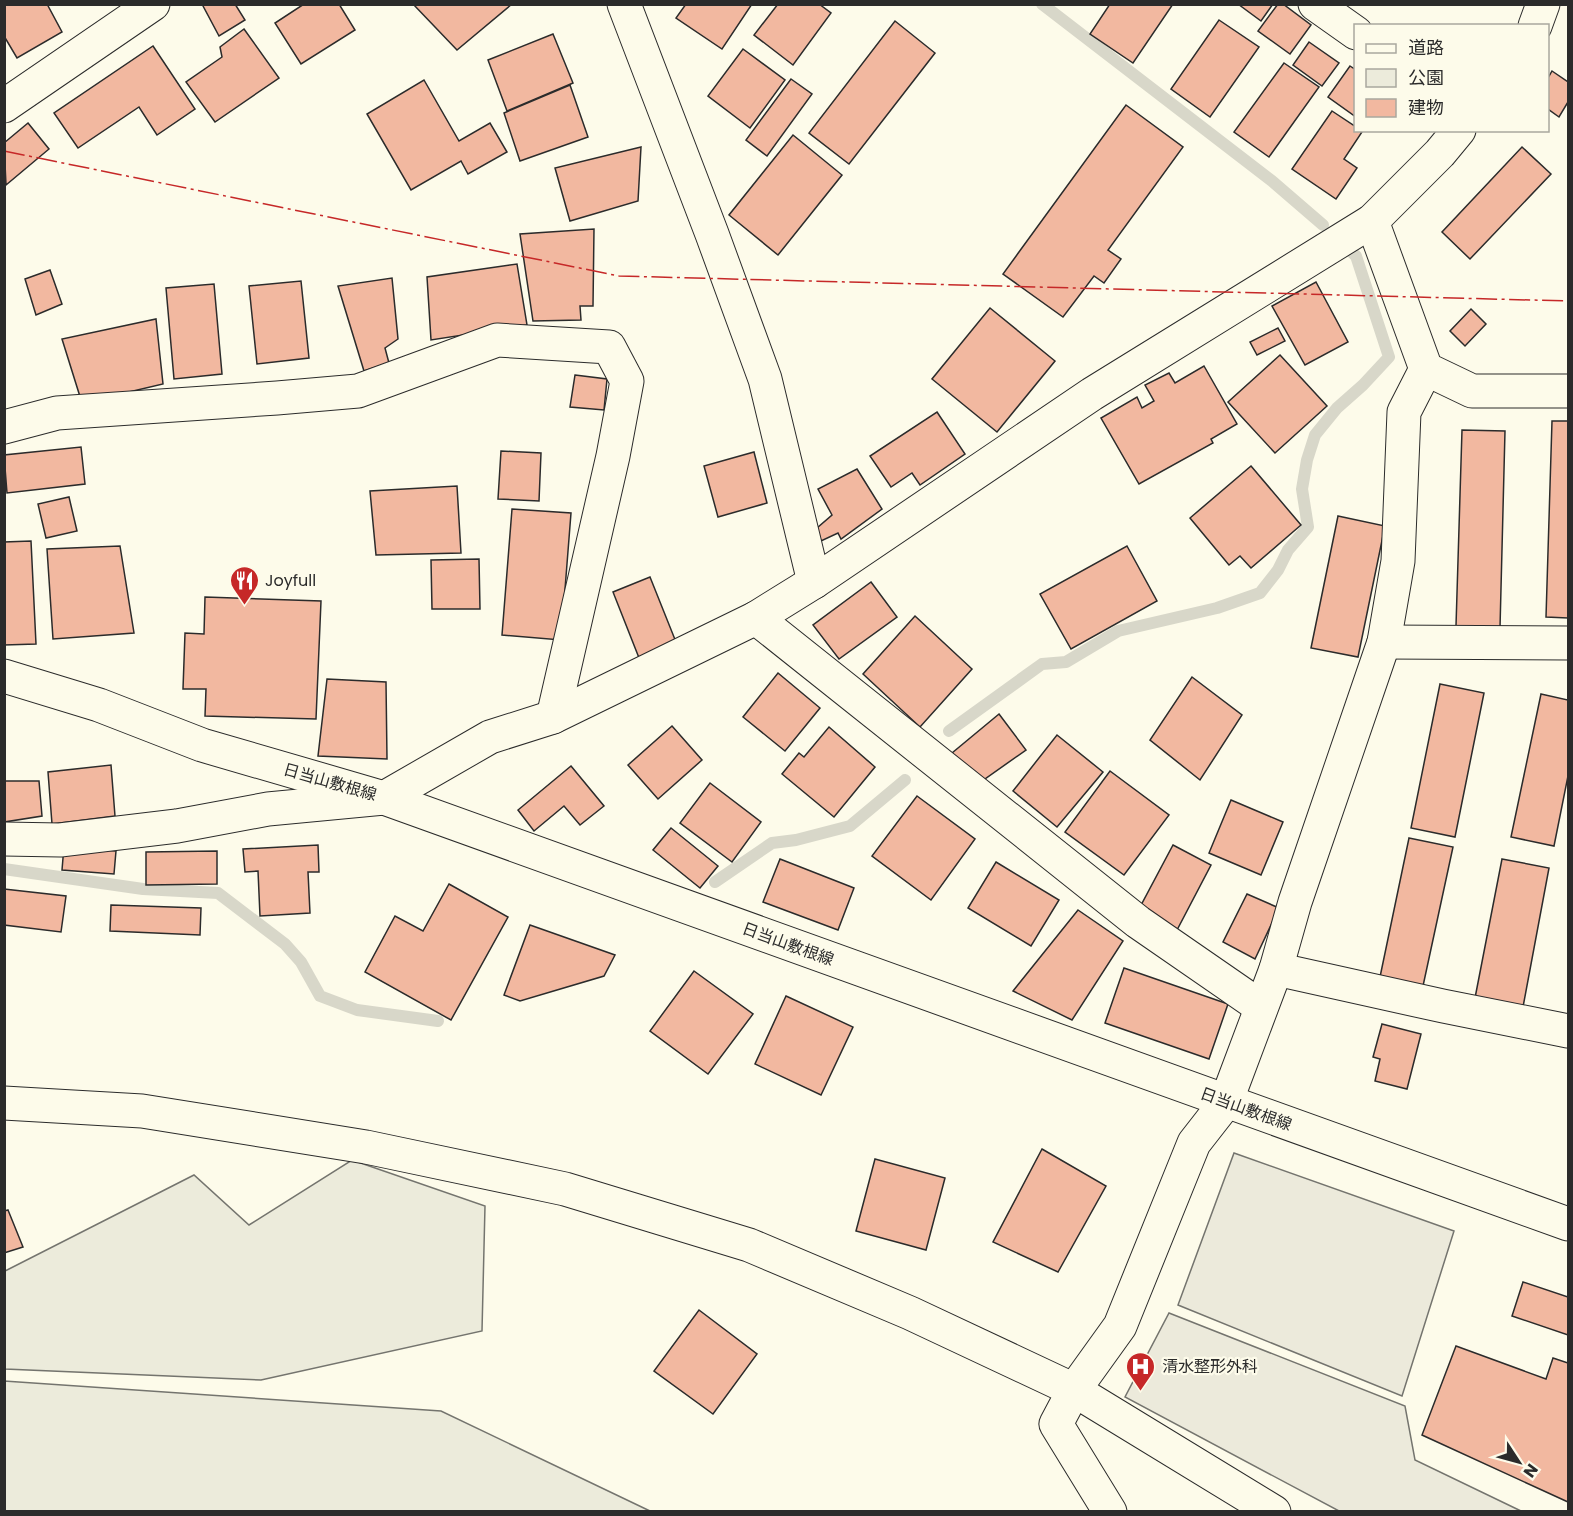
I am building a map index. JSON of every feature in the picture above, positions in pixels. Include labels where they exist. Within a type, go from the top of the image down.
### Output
[{"type":"street","points":[[4,106],[153,4]]},
{"type":"street","points":[[624,4],[765,379],[814,582]]},
{"type":"street","points":[[1315,4],[1354,32]]},
{"type":"street","points":[[1536,24],[1543,4]]},
{"type":"street","points":[[4,839],[60,840],[177,826],[268,809],[384,798],[490,737],[553,717],[756,618],[814,582],[1092,394],[1372,221],[1440,153],[1457,132]]},
{"type":"street","points":[[1372,221],[1426,369],[1472,391],[1569,391]]},
{"type":"street","points":[[4,427],[57,413],[358,391],[497,340],[609,347],[627,381],[613,456],[553,717]]},
{"type":"street","points":[[1110,1512],[1056,1424],[1074,1390],[1120,1326],[1194,1143],[1226,1102],[1276,969],[1295,902],[1384,642],[1398,561],[1404,412],[1426,369]]},
{"type":"street","points":[[756,618],[1138,922],[1261,1007]]},
{"type":"street","points":[[1384,642],[1569,643]]},
{"type":"street","name":"日当山敷根線","points":[[4,676],[99,705],[202,745],[384,798],[1569,1224]]},
{"type":"street","points":[[1276,969],[1569,1031]]},
{"type":"street","points":[[4,1103],[142,1112],[366,1147],[565,1189],[749,1245],[910,1313],[1074,1390],[1274,1512]]},
{"type":"green space","points":[[352,1160],[485,1206],[482,1331],[261,1380],[5,1369],[5,1271],[194,1175],[249,1225]]},
{"type":"green space","points":[[4,1381],[441,1411],[650,1511],[5,1511]]},
{"type":"shaded area","points":[[1234,1153],[1454,1231],[1402,1396],[1178,1305]]},
{"type":"shaded area","points":[[1169,1313],[1405,1406],[1415,1460],[1521,1511],[1339,1511],[1125,1397]]},
{"type":"building","points":[[4,4],[47,4],[62,32],[17,58],[4,36]]},
{"type":"building","points":[[202,4],[235,4],[245,20],[219,36]]},
{"type":"building","points":[[304,4],[339,4],[355,30],[301,64],[275,23]]},
{"type":"building","points":[[413,4],[512,4],[457,50]]},
{"type":"building","points":[[686,4],[752,4],[722,49],[676,18]]},
{"type":"building","points":[[778,4],[819,4],[831,13],[793,65],[754,35]]},
{"type":"building","points":[[1110,4],[1173,4],[1133,63],[1090,34]]},
{"type":"building","points":[[1238,4],[1273,4],[1261,21]]},
{"type":"building","points":[[1278,4],[1283,4],[1311,25],[1290,54],[1258,31]]},
{"type":"building","points":[[1219,20],[1259,47],[1210,117],[1171,89]]},
{"type":"building","points":[[895,21],[935,53],[849,164],[809,133]]},
{"type":"building","points":[[244,29],[279,78],[215,122],[186,82],[222,57],[220,47]]},
{"type":"building","points":[[553,34],[573,83],[507,111],[488,60]]},
{"type":"building","points":[[1309,42],[1339,63],[1322,86],[1293,65]]},
{"type":"building","points":[[153,46],[195,109],[157,135],[139,107],[78,148],[54,113]]},
{"type":"building","points":[[743,49],[785,80],[750,128],[708,96]]},
{"type":"building","points":[[1284,63],[1319,87],[1269,157],[1234,132]]},
{"type":"building","points":[[1350,66],[1354,69],[1354,116],[1328,97]]},
{"type":"building","points":[[1552,71],[1568,82],[1568,102],[1559,117],[1549,110],[1549,76]]},
{"type":"building","points":[[791,79],[812,94],[767,156],[746,140]]},
{"type":"building","points":[[424,80],[459,141],[490,123],[507,152],[468,174],[461,161],[411,190],[367,114]]},
{"type":"building","points":[[570,85],[588,137],[520,161],[504,113]]},
{"type":"building","points":[[1126,105],[1183,147],[1108,250],[1121,259],[1104,283],[1094,276],[1063,317],[1003,274]]},
{"type":"building","points":[[1332,111],[1354,126],[1354,132],[1362,132],[1344,159],[1357,168],[1336,199],[1292,169]]},
{"type":"building","points":[[28,123],[49,149],[6,185],[4,143]]},
{"type":"building","points":[[793,135],[842,175],[778,255],[729,215]]},
{"type":"building","points":[[641,147],[638,201],[570,221],[555,168]]},
{"type":"building","points":[[1522,147],[1551,174],[1470,259],[1442,232]]},
{"type":"building","points":[[594,229],[593,306],[580,306],[581,320],[533,321],[520,234]]},
{"type":"building","points":[[517,264],[527,325],[431,340],[427,277]]},
{"type":"building","points":[[50,270],[62,304],[36,315],[25,279]]},
{"type":"building","points":[[392,278],[398,339],[385,348],[389,363],[364,371],[338,286]]},
{"type":"building","points":[[301,281],[309,358],[257,364],[249,286]]},
{"type":"building","points":[[1316,282],[1348,342],[1305,365],[1272,306]]},
{"type":"building","points":[[214,284],[222,374],[174,379],[166,288]]},
{"type":"building","points":[[990,308],[1055,361],[997,432],[932,379]]},
{"type":"building","points":[[1471,309],[1486,324],[1465,346],[1450,331]]},
{"type":"building","points":[[156,319],[163,384],[82,403],[62,339]]},
{"type":"building","points":[[1278,328],[1285,341],[1257,355],[1250,342]]},
{"type":"building","points":[[1280,355],[1327,406],[1275,453],[1228,402]]},
{"type":"building","points":[[1204,366],[1237,424],[1211,439],[1213,443],[1139,484],[1101,418],[1137,397],[1142,408],[1154,401],[1145,385],[1169,373],[1175,383]]},
{"type":"building","points":[[575,375],[607,379],[604,410],[570,407]]},
{"type":"building","points":[[937,412],[965,454],[920,485],[912,473],[891,487],[870,456]]},
{"type":"building","points":[[1552,421],[1568,421],[1568,618],[1546,617]]},
{"type":"building","points":[[1462,430],[1505,431],[1500,628],[1456,626]]},
{"type":"building","points":[[81,447],[85,484],[7,493],[4,455]]},
{"type":"building","points":[[501,451],[541,453],[539,501],[498,499]]},
{"type":"building","points":[[754,452],[767,503],[718,517],[704,466]]},
{"type":"building","points":[[1251,466],[1301,525],[1251,568],[1240,556],[1229,565],[1190,518]]},
{"type":"building","points":[[857,469],[882,509],[841,539],[838,533],[821,541],[817,528],[832,515],[818,489]]},
{"type":"building","points":[[457,486],[461,553],[376,555],[370,491]]},
{"type":"building","points":[[69,497],[77,531],[46,538],[38,504]]},
{"type":"building","points":[[512,509],[571,513],[561,640],[502,635]]},
{"type":"building","points":[[1338,516],[1385,526],[1358,657],[1311,648]]},
{"type":"building","points":[[31,541],[36,644],[4,645],[4,542]]},
{"type":"building","points":[[120,546],[134,633],[53,639],[47,549]]},
{"type":"building","points":[[1127,546],[1157,601],[1071,649],[1040,594]]},
{"type":"building","points":[[479,559],[480,609],[432,609],[431,560]]},
{"type":"building","points":[[650,577],[680,652],[643,668],[613,592]]},
{"type":"building","points":[[871,582],[897,617],[839,659],[813,625]]},
{"type":"building","points":[[205,597],[321,601],[316,719],[205,716],[206,689],[183,689],[185,633],[204,634]]},
{"type":"building","points":[[915,616],[972,669],[920,727],[863,674]]},
{"type":"building","points":[[778,673],[820,708],[785,751],[743,717]]},
{"type":"building","points":[[1192,677],[1242,715],[1200,780],[1150,740]]},
{"type":"building","points":[[327,679],[386,682],[387,759],[318,756]]},
{"type":"building","points":[[1440,684],[1484,693],[1455,837],[1411,828]]},
{"type":"building","points":[[1541,694],[1568,700],[1568,776],[1554,846],[1511,837]]},
{"type":"building","points":[[999,714],[1026,750],[982,781],[952,753]]},
{"type":"building","points":[[672,726],[702,760],[658,799],[628,765]]},
{"type":"building","points":[[829,727],[875,767],[834,817],[782,774],[799,753],[804,757]]},
{"type":"building","points":[[1057,735],[1103,772],[1057,827],[1013,791]]},
{"type":"building","points":[[111,765],[115,816],[52,824],[48,772]]},
{"type":"building","points":[[571,766],[604,806],[580,825],[564,806],[534,831],[518,810]]},
{"type":"building","points":[[1110,771],[1169,815],[1124,875],[1065,832]]},
{"type":"building","points":[[4,781],[39,781],[42,816],[4,822]]},
{"type":"building","points":[[710,783],[761,822],[732,862],[680,823]]},
{"type":"building","points":[[917,796],[975,839],[931,900],[872,856]]},
{"type":"building","points":[[1231,800],[1283,822],[1261,875],[1209,853]]},
{"type":"building","points":[[671,828],[718,866],[700,888],[653,850]]},
{"type":"building","points":[[1409,838],[1453,847],[1423,986],[1380,977]]},
{"type":"building","points":[[318,845],[319,872],[308,872],[310,913],[260,916],[258,871],[245,872],[243,849]]},
{"type":"building","points":[[1173,845],[1211,865],[1177,930],[1139,909]]},
{"type":"building","points":[[64,846],[116,851],[114,874],[62,870]]},
{"type":"building","points":[[217,851],[217,884],[146,885],[146,852]]},
{"type":"building","points":[[780,859],[854,888],[838,930],[763,902]]},
{"type":"building","points":[[1502,859],[1549,868],[1523,1007],[1475,998]]},
{"type":"building","points":[[996,862],[1059,900],[1031,946],[968,908]]},
{"type":"building","points":[[449,884],[508,917],[451,1020],[365,972],[395,916],[423,931]]},
{"type":"building","points":[[4,889],[66,896],[61,932],[4,925]]},
{"type":"building","points":[[1247,894],[1279,908],[1255,959],[1223,942]]},
{"type":"building","points":[[111,905],[201,908],[200,935],[110,931]]},
{"type":"building","points":[[1078,910],[1123,941],[1072,1020],[1013,991]]},
{"type":"building","points":[[530,925],[615,955],[604,976],[520,1001],[504,995]]},
{"type":"building","points":[[1124,968],[1228,1004],[1209,1059],[1105,1023]]},
{"type":"building","points":[[694,971],[753,1014],[708,1074],[650,1031]]},
{"type":"building","points":[[786,996],[853,1027],[821,1095],[755,1064]]},
{"type":"building","points":[[1382,1024],[1421,1034],[1407,1089],[1375,1081],[1380,1059],[1373,1057]]},
{"type":"building","points":[[1042,1149],[1106,1186],[1058,1272],[993,1242]]},
{"type":"building","points":[[875,1159],[945,1178],[926,1250],[856,1231]]},
{"type":"building","points":[[8,1210],[23,1247],[4,1253],[4,1211]]},
{"type":"building","points":[[1523,1282],[1568,1297],[1568,1335],[1512,1316]]},
{"type":"building","points":[[699,1310],[757,1354],[713,1414],[654,1371]]},
{"type":"building","points":[[1456,1346],[1546,1379],[1553,1358],[1568,1363],[1568,1502],[1422,1435]]},
{"type":"waterway","points":[[1042,4],[1272,181],[1323,225]]},
{"type":"waterway","points":[[949,731],[1042,664],[1066,662],[1118,631],[1217,608],[1260,593],[1278,570],[1288,550],[1308,527],[1302,489],[1307,460],[1315,435],[1337,408],[1389,357],[1356,256],[1347,248]]},
{"type":"waterway","points":[[715,882],[772,843],[796,840],[850,826],[905,780]]},
{"type":"waterway","points":[[4,869],[143,889],[218,893],[285,944],[301,962],[320,996],[357,1010],[438,1021]]},
{"type":"power","points":[[4,151],[619,276],[1568,301]]},
{"type":"place","name":"Joyfull","points":[[244,606]]},
{"type":"place","name":"清水整形外科","points":[[1141,1392]]}]
